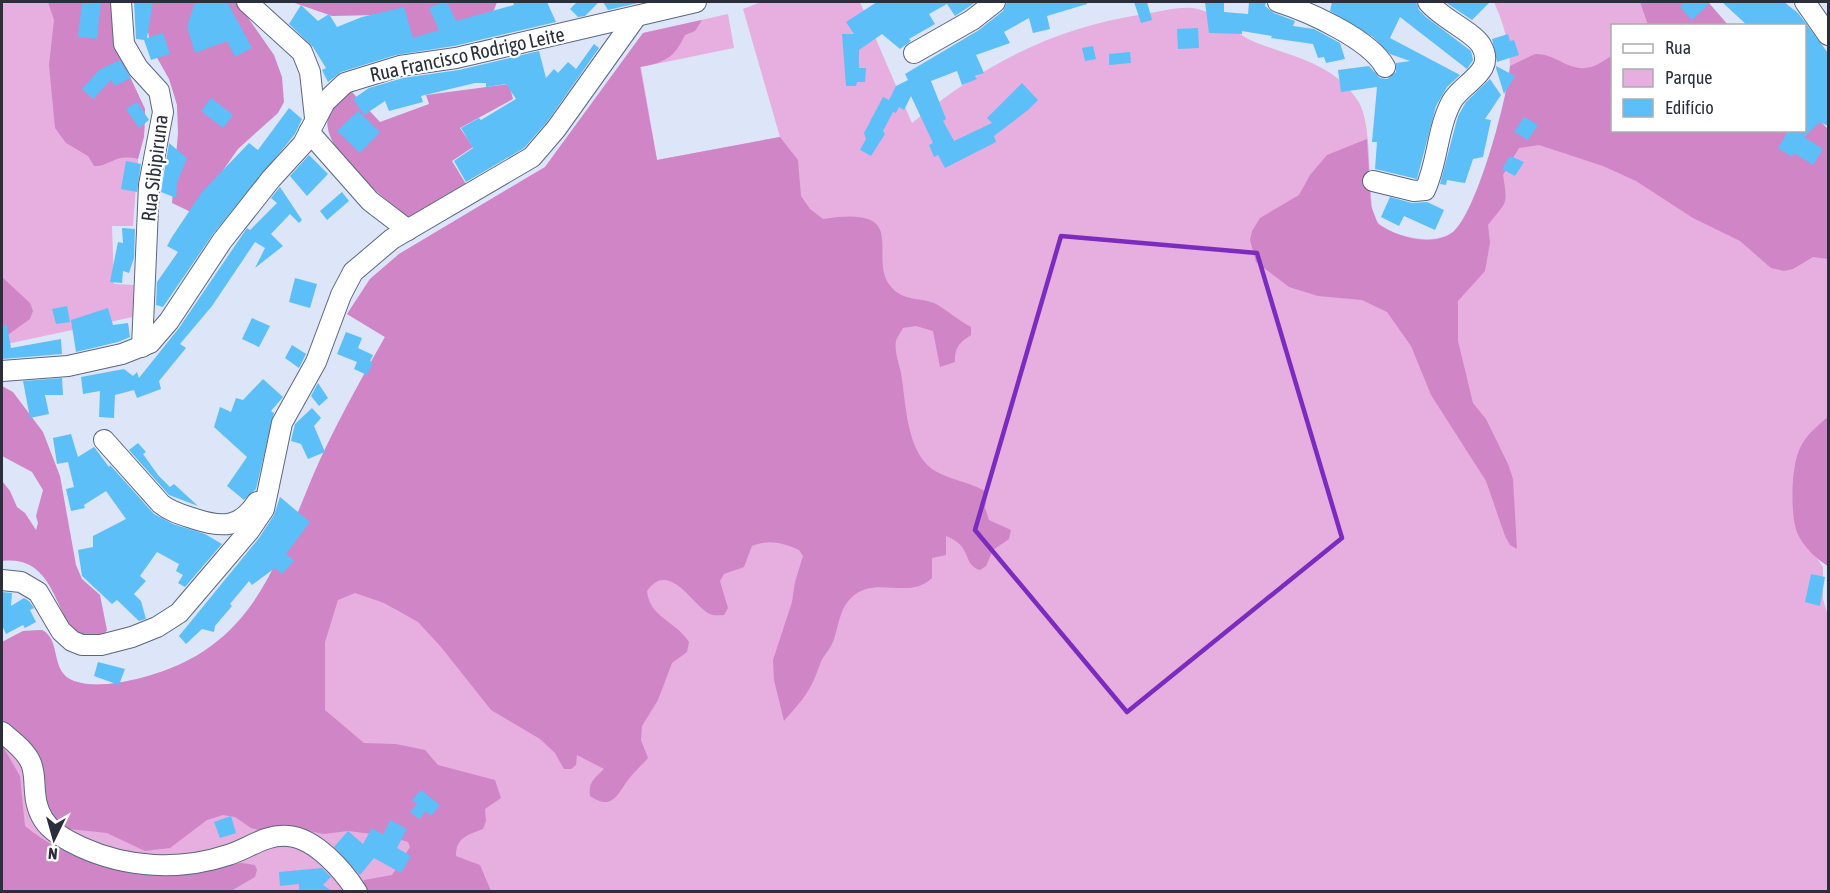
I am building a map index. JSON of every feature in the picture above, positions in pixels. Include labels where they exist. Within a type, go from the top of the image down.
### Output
[{"type":"street","name":"Rua Sibipiruna","points":[[121,2],[124,44],[138,68],[159,91],[163,112],[149,185],[142,347]]},
{"type":"street","points":[[247,2],[302,52],[320,88],[338,88]]},
{"type":"street","name":"Rua Francisco Rodrigo Leite","points":[[142,347],[161,331],[222,241],[271,179],[303,144],[312,125],[338,88],[352,80],[400,66],[456,58],[633,9],[696,2]]},
{"type":"street","points":[[914,53],[972,20],[995,2]]},
{"type":"street","points":[[1278,2],[1331,26],[1374,53],[1385,67]]},
{"type":"street","points":[[1373,181],[1414,191],[1421,191],[1427,187],[1448,109],[1455,96],[1482,71],[1485,57],[1479,42],[1440,15],[1428,2]]},
{"type":"street","points":[[1805,2],[1828,35]]},
{"type":"street","points":[[2,580],[21,582],[38,592],[61,631],[72,641],[101,645],[146,632],[179,613],[258,520],[264,509],[275,468],[282,423],[316,362],[347,281],[369,256],[408,230],[526,162],[546,143],[633,9]]},
{"type":"street","points":[[310,72],[312,125],[370,201],[408,230]]},
{"type":"street","points":[[2,371],[53,368],[110,357],[142,347]]},
{"type":"street","points":[[104,440],[166,508],[219,526],[234,524],[246,516],[260,497],[275,468]]},
{"type":"street","points":[[2,732],[31,763],[36,803],[42,821],[52,831],[82,847],[125,861],[167,866],[228,855],[277,836],[294,836],[316,848],[357,891]]},
{"type":"highlighted area","points":[[1061,236],[1257,253],[1342,538],[1127,712],[975,530]]},
{"type":"green space","points":[[2,2],[115,2],[116,47],[145,109],[145,129],[138,159],[133,226],[112,226],[114,284],[134,285],[133,317],[2,345]]},
{"type":"green space","points":[[761,2],[860,2],[912,123],[966,83],[1020,52],[1049,40],[1078,29],[1110,21],[1178,8],[1198,9],[1214,16],[1257,43],[1313,63],[1338,78],[1349,88],[1363,111],[1366,124],[1374,217],[1381,225],[1394,233],[1426,239],[1448,235],[1462,221],[1480,180],[1504,104],[1510,68],[1509,51],[1494,2],[1708,2],[1727,24],[1611,24],[1611,132],[1806,132],[1806,129],[1828,129],[1828,493],[1793,481],[1796,528],[1823,567],[1823,599],[1828,616],[1828,891],[2,891],[2,642],[23,631],[42,630],[52,641],[58,664],[66,677],[82,683],[99,684],[141,678],[178,665],[209,648],[233,627],[253,602],[270,575],[329,442],[385,337],[347,314],[370,279],[399,254],[545,167],[643,33],[728,14],[734,48],[641,67],[657,160],[780,137],[743,9]]},
{"type":"shaded area","points":[[48,2],[115,2],[116,47],[145,109],[144,137],[138,159],[123,158],[94,166],[88,156],[66,143],[55,128],[49,65],[54,20]]},
{"type":"shaded area","points":[[142,2],[237,2],[274,55],[282,77],[284,102],[278,113],[238,149],[193,213],[172,203],[178,133],[177,105],[169,79],[151,47]]},
{"type":"shaded area","points":[[292,2],[497,2],[489,23],[386,46],[377,15],[332,16]]},
{"type":"shaded area","points":[[1640,2],[1708,2],[1727,24],[1648,24]]},
{"type":"shaded area","points":[[702,20],[695,31],[685,35],[677,49],[668,58],[640,67],[657,160],[780,137],[798,160],[801,196],[810,209],[823,219],[852,217],[869,220],[879,227],[885,277],[893,289],[903,296],[936,304],[971,327],[971,335],[957,349],[955,362],[940,367],[933,331],[916,326],[903,328],[897,339],[896,353],[906,411],[917,450],[923,461],[932,469],[987,493],[985,508],[989,520],[1011,530],[1009,539],[993,550],[986,566],[980,570],[974,568],[960,545],[946,536],[946,555],[932,558],[932,578],[923,584],[903,588],[871,588],[860,591],[851,598],[841,614],[832,644],[821,661],[809,689],[784,721],[774,680],[773,660],[792,602],[803,556],[799,550],[776,543],[752,546],[744,567],[724,574],[720,581],[728,608],[724,615],[710,614],[703,610],[673,582],[664,580],[656,583],[647,591],[649,600],[658,613],[684,635],[689,642],[687,652],[672,663],[658,700],[642,726],[641,740],[648,758],[630,777],[617,796],[604,802],[590,796],[590,791],[591,784],[604,769],[577,755],[576,765],[571,769],[564,769],[555,753],[540,739],[491,710],[418,622],[384,603],[355,593],[338,600],[325,642],[325,710],[364,743],[396,744],[425,750],[438,765],[495,780],[501,798],[485,809],[486,821],[483,829],[467,835],[460,841],[456,856],[480,865],[491,891],[364,891],[362,885],[364,880],[392,875],[410,847],[408,842],[389,836],[348,831],[324,834],[289,827],[259,830],[251,828],[235,817],[223,815],[207,820],[170,848],[145,851],[107,833],[69,829],[50,821],[31,747],[22,736],[2,723],[2,642],[23,631],[42,630],[52,641],[58,664],[66,677],[82,683],[107,684],[141,678],[178,665],[209,648],[233,627],[253,602],[270,575],[329,442],[385,337],[347,314],[370,279],[399,254],[545,167],[643,33]]},
{"type":"shaded area","points":[[1535,54],[1550,56],[1569,65],[1583,68],[1594,66],[1611,57],[1611,132],[1806,132],[1806,107],[1828,129],[1828,259],[1813,257],[1793,269],[1784,271],[1771,268],[1740,241],[1693,218],[1636,181],[1603,166],[1539,145],[1519,148],[1503,175],[1504,203],[1488,225],[1490,243],[1485,271],[1458,301],[1458,341],[1473,403],[1486,419],[1513,479],[1517,549],[1510,545],[1505,536],[1486,481],[1431,395],[1411,346],[1387,312],[1362,300],[1318,296],[1289,287],[1256,262],[1250,240],[1252,231],[1260,218],[1299,195],[1310,175],[1327,155],[1367,139],[1371,206],[1378,224],[1395,233],[1415,239],[1435,239],[1453,232],[1472,203],[1481,180],[1497,128],[1510,66]]},
{"type":"shaded area","points":[[509,84],[513,99],[460,128],[473,147],[452,161],[469,189],[412,220],[353,169],[339,153],[330,136],[327,120],[333,106],[351,91],[380,122],[429,104],[426,95]]},
{"type":"shaded area","points":[[2,277],[30,303],[33,311],[30,319],[2,339]]},
{"type":"shaded area","points":[[2,386],[13,392],[43,432],[60,476],[76,565],[82,579],[100,595],[107,630],[102,638],[75,634],[49,585],[31,566],[18,561],[2,561],[2,481],[10,491],[17,507],[25,513],[36,530],[38,523],[36,516],[43,490],[32,472],[2,456]]},
{"type":"shaded area","points":[[1828,417],[1828,566],[1810,552],[1797,532],[1792,490],[1800,448],[1816,427]]},
{"type":"shaded area","points":[[2,745],[20,776],[25,826],[50,843],[75,855],[102,863],[129,867],[156,868],[242,863],[255,865],[257,870],[255,877],[231,891],[2,891]]},
{"type":"building","points":[[82,2],[101,2],[97,39],[78,37]]},
{"type":"building","points":[[134,2],[153,2],[147,38],[163,33],[170,54],[151,60],[144,40],[136,39]]},
{"type":"building","points":[[195,2],[227,2],[252,48],[235,57],[227,41],[195,53],[187,27]]},
{"type":"building","points":[[447,2],[456,21],[514,5],[513,2],[547,2],[556,22],[454,46],[396,55],[341,72],[328,82],[322,70],[326,68],[313,47],[289,24],[301,5],[318,21],[329,14],[337,27],[362,17],[404,7],[413,38],[439,30],[429,8]]},
{"type":"building","points":[[577,2],[599,2],[585,16],[578,17],[570,9]]},
{"type":"building","points":[[603,2],[642,2],[608,10]]},
{"type":"building","points":[[877,2],[976,2],[955,16],[947,4],[929,14],[935,24],[909,39],[911,41],[900,49],[882,34],[859,50],[859,68],[866,68],[865,82],[857,82],[856,86],[846,86],[842,34],[854,34],[846,22]]},
{"type":"building","points":[[1007,2],[1087,2],[1087,4],[1047,16],[1050,29],[1033,33],[1029,18],[1004,32],[1010,43],[976,55],[984,73],[975,76],[977,79],[962,85],[957,71],[931,81],[946,119],[943,121],[954,141],[992,123],[987,118],[1022,83],[1038,100],[994,136],[996,142],[945,168],[938,155],[934,157],[929,145],[933,143],[911,96],[904,110],[899,107],[896,113],[893,112],[883,131],[885,134],[871,156],[860,150],[866,139],[864,133],[883,97],[889,100],[896,86],[908,80],[905,74],[979,30],[1003,11]]},
{"type":"building","points":[[1134,2],[1147,2],[1152,20],[1141,23]]},
{"type":"building","points":[[1205,2],[1224,2],[1224,12],[1248,14],[1249,2],[1266,2],[1265,6],[1274,13],[1295,21],[1293,26],[1314,29],[1340,43],[1345,59],[1326,63],[1324,57],[1318,58],[1313,44],[1271,38],[1272,36],[1242,31],[1242,34],[1209,33]]},
{"type":"building","points":[[1332,2],[1416,2],[1419,10],[1426,17],[1471,51],[1473,60],[1467,69],[1400,17],[1390,38],[1460,75],[1447,87],[1436,106],[1417,179],[1375,169],[1377,142],[1372,142],[1377,87],[1341,92],[1338,70],[1369,66],[1380,78],[1387,79],[1396,72],[1396,63],[1410,61],[1390,54],[1373,37],[1330,11]]},
{"type":"building","points":[[1445,2],[1490,2],[1472,20]]},
{"type":"building","points":[[1685,2],[1711,2],[1692,20],[1680,7]]},
{"type":"building","points":[[1722,2],[1784,2],[1798,13],[1828,53],[1828,126],[1820,122],[1804,137],[1823,149],[1813,165],[1794,153],[1792,157],[1778,148],[1788,132],[1806,132],[1806,24],[1746,24]]},
{"type":"building","points":[[1198,28],[1199,48],[1178,49],[1177,29]]},
{"type":"building","points":[[1508,34],[1510,41],[1514,40],[1519,55],[1497,62],[1492,39]]},
{"type":"building","points":[[594,44],[599,48],[547,122],[524,148],[466,182],[454,161],[473,148],[461,128],[479,118],[481,120],[516,99],[506,84],[486,87],[486,83],[475,83],[421,96],[423,102],[389,111],[385,101],[364,115],[353,99],[369,88],[403,78],[459,70],[539,51],[546,78],[554,69],[558,73],[568,62],[576,69]]},
{"type":"building","points":[[1093,46],[1096,59],[1085,61],[1082,48]]},
{"type":"building","points":[[1130,52],[1131,63],[1109,65],[1109,54]]},
{"type":"building","points":[[120,60],[131,78],[115,86],[111,80],[93,99],[82,89],[99,70]]},
{"type":"building","points":[[1496,66],[1515,76],[1504,94],[1496,68]]},
{"type":"building","points":[[1490,79],[1501,95],[1485,119],[1491,120],[1483,157],[1473,159],[1465,183],[1447,180],[1446,185],[1440,184],[1458,116],[1466,102]]},
{"type":"building","points":[[211,98],[233,115],[223,128],[201,111]]},
{"type":"building","points":[[137,102],[149,120],[139,128],[126,109]]},
{"type":"building","points":[[289,108],[302,119],[295,134],[213,234],[163,307],[156,305],[157,282],[178,252],[167,246],[202,192],[249,143],[258,150]]},
{"type":"building","points":[[358,111],[380,132],[360,153],[337,131]]},
{"type":"building","points":[[1524,117],[1538,125],[1528,140],[1514,132]]},
{"type":"building","points":[[169,143],[187,158],[177,183],[176,198],[161,192]]},
{"type":"building","points":[[309,155],[328,174],[307,196],[290,176]]},
{"type":"building","points":[[1510,156],[1524,162],[1515,176],[1502,169]]},
{"type":"building","points":[[126,161],[141,164],[137,192],[121,189]]},
{"type":"building","points":[[280,187],[302,220],[299,223],[290,214],[271,234],[283,246],[255,268],[265,248],[255,242],[212,306],[180,344],[186,348],[159,381],[161,389],[137,398],[134,390],[115,395],[114,418],[99,417],[100,391],[83,394],[81,377],[124,369],[133,376],[137,372],[139,378],[179,328],[247,228],[250,230],[277,203],[271,198]]},
{"type":"building","points":[[342,192],[349,201],[327,220],[320,211]]},
{"type":"building","points":[[1390,197],[1412,203],[1427,202],[1444,210],[1435,230],[1404,216],[1399,226],[1381,217]]},
{"type":"building","points":[[122,228],[135,229],[134,258],[129,273],[123,271],[122,283],[110,282],[118,242],[123,243]]},
{"type":"building","points":[[295,278],[317,284],[310,308],[289,302]]},
{"type":"building","points":[[67,306],[70,322],[56,324],[52,309]]},
{"type":"building","points":[[108,308],[113,325],[128,323],[130,337],[76,352],[71,320]]},
{"type":"building","points":[[252,318],[270,326],[259,347],[242,339]]},
{"type":"building","points":[[7,325],[11,348],[61,339],[62,354],[2,359],[2,326]]},
{"type":"building","points":[[346,332],[362,338],[358,348],[373,355],[370,361],[373,363],[367,375],[354,369],[357,362],[337,354]]},
{"type":"building","points":[[292,345],[306,354],[299,368],[285,358]]},
{"type":"building","points":[[62,378],[63,395],[45,395],[49,414],[30,418],[23,381]]},
{"type":"building","points":[[263,379],[283,397],[271,411],[274,413],[256,489],[244,500],[227,486],[247,457],[214,427],[220,407],[231,412],[236,398],[243,400]]},
{"type":"building","points":[[318,383],[328,398],[319,406],[311,396]]},
{"type":"building","points":[[312,408],[321,418],[314,426],[325,452],[308,459],[301,444],[291,441],[295,424]]},
{"type":"building","points":[[71,434],[78,457],[94,447],[109,467],[110,465],[154,514],[173,524],[205,534],[222,544],[185,587],[178,583],[183,575],[176,571],[179,564],[157,552],[140,576],[146,581],[134,594],[141,601],[146,619],[139,621],[117,600],[112,604],[82,576],[78,550],[93,547],[93,536],[126,519],[106,491],[84,505],[85,508],[71,511],[66,489],[74,487],[68,462],[57,464],[53,438]]},
{"type":"building","points":[[138,443],[146,452],[143,454],[158,475],[170,487],[174,484],[198,506],[169,495],[129,450]]},
{"type":"building","points":[[280,497],[310,522],[286,554],[294,561],[282,574],[275,568],[252,585],[249,581],[230,604],[232,606],[215,626],[214,632],[202,629],[186,644],[179,636],[259,538],[274,515]]},
{"type":"building","points":[[1811,574],[1825,577],[1820,606],[1805,602]]},
{"type":"building","points":[[2,592],[12,593],[11,606],[24,598],[29,601],[34,608],[30,610],[36,622],[25,628],[23,625],[6,634],[2,625]]},
{"type":"building","points":[[98,662],[125,669],[119,685],[94,676]]},
{"type":"building","points":[[421,790],[440,805],[431,816],[426,811],[419,819],[410,812],[417,804],[412,800]]},
{"type":"building","points":[[231,816],[236,833],[220,838],[214,822]]},
{"type":"building","points":[[390,820],[407,829],[397,848],[411,856],[401,873],[374,858],[360,875],[334,847],[348,831],[363,844],[372,828],[383,835]]},
{"type":"building","points":[[322,868],[331,877],[323,885],[332,891],[299,891],[299,884],[280,886],[279,872]]}]
